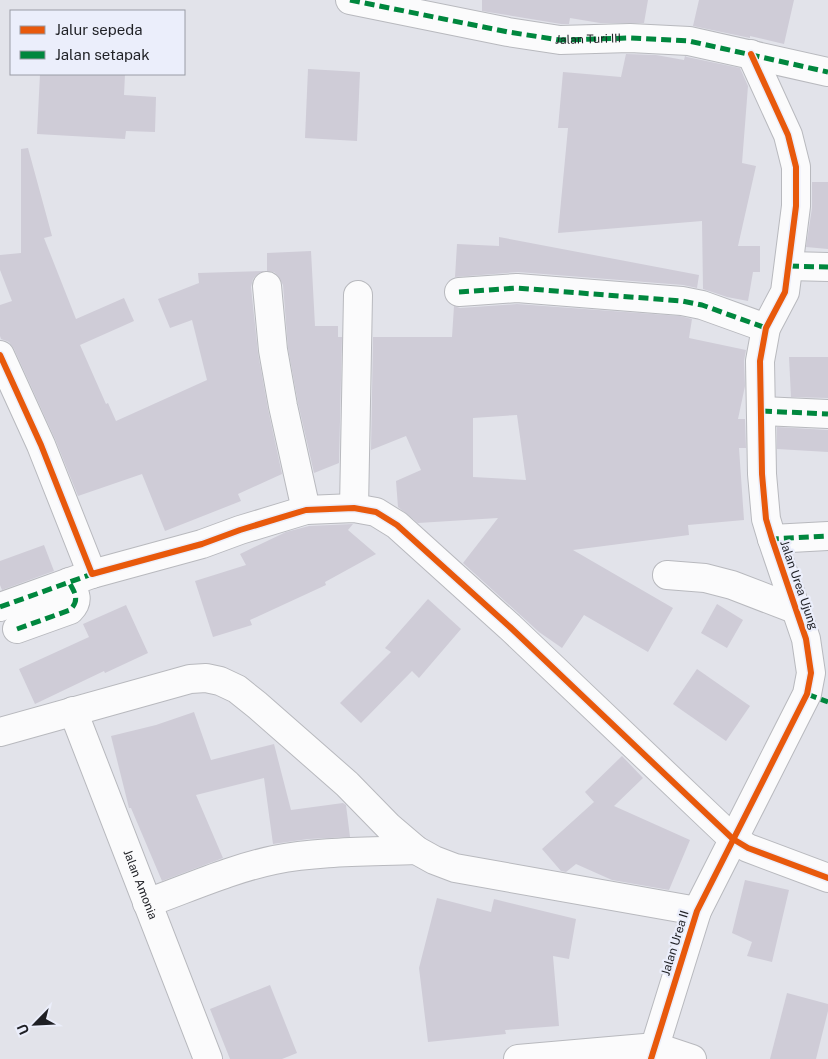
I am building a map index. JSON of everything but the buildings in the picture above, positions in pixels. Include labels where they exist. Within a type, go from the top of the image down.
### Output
[{"type":"street","name":"Jalan Turi III","points":[[350,0],[499,30],[560,40],[630,38],[689,41],[828,72]]},
{"type":"street","name":"Jalan Urea Ujung","points":[[733,839],[820,699],[811,673],[806,639],[766,519],[762,474],[760,361],[766,328],[785,292],[796,206],[796,167],[788,135],[751,54]]},
{"type":"street","points":[[789,266],[828,267]]},
{"type":"street","points":[[267,286],[275,360],[283,406],[306,510]]},
{"type":"street","points":[[459,292],[517,288],[682,301],[702,304],[766,328]]},
{"type":"street","points":[[354,508],[358,294]]},
{"type":"street","points":[[0,355],[41,444],[81,578],[75,605],[70,610],[17,629]]},
{"type":"street","points":[[762,411],[828,414]]},
{"type":"street","points":[[0,606],[81,578],[202,544],[306,510],[354,508],[376,512],[397,525],[510,627],[733,839],[748,848],[828,878]]},
{"type":"street","name":"Jalan Urea Ujung","points":[[772,539],[828,536]]},
{"type":"street","points":[[667,575],[705,578],[732,585],[797,610]]},
{"type":"street","points":[[0,732],[190,679],[206,678],[220,681],[237,689],[258,705],[347,784],[389,827],[416,850],[434,860],[455,868],[697,910]]},
{"type":"street","name":"Jalan Amonia","points":[[73,711],[208,1059]]},
{"type":"street","name":"Jalan Urea II","points":[[653,1053],[697,910],[733,839]]},
{"type":"street","points":[[148,903],[245,867],[275,860],[309,855],[416,850]]},
{"type":"street","points":[[518,1059],[653,1053],[692,1059]]},
{"type":"marked path","points":[[350,0],[508,32],[560,40],[630,38],[689,41],[828,72]]},
{"type":"marked path","points":[[789,266],[828,267]]},
{"type":"marked path","points":[[459,292],[517,288],[682,301],[702,305],[766,328]]},
{"type":"marked path","points":[[762,411],[828,414]]},
{"type":"marked path","points":[[771,536],[772,539],[828,536]]},
{"type":"marked path","points":[[0,607],[92,574]]},
{"type":"marked path","points":[[17,629],[70,610],[76,600],[75,593],[69,582]]},
{"type":"marked path","points":[[807,694],[828,702]]},
{"type":"cycle path","points":[[651,1059],[697,911],[807,694],[811,673],[806,639],[766,519],[762,474],[760,361],[766,328],[785,292],[796,206],[796,167],[788,135],[751,54]]},
{"type":"cycle path","points":[[0,355],[41,445],[92,574],[202,544],[306,510],[354,508],[376,512],[397,525],[510,627],[733,839],[748,848],[828,878]]}]
